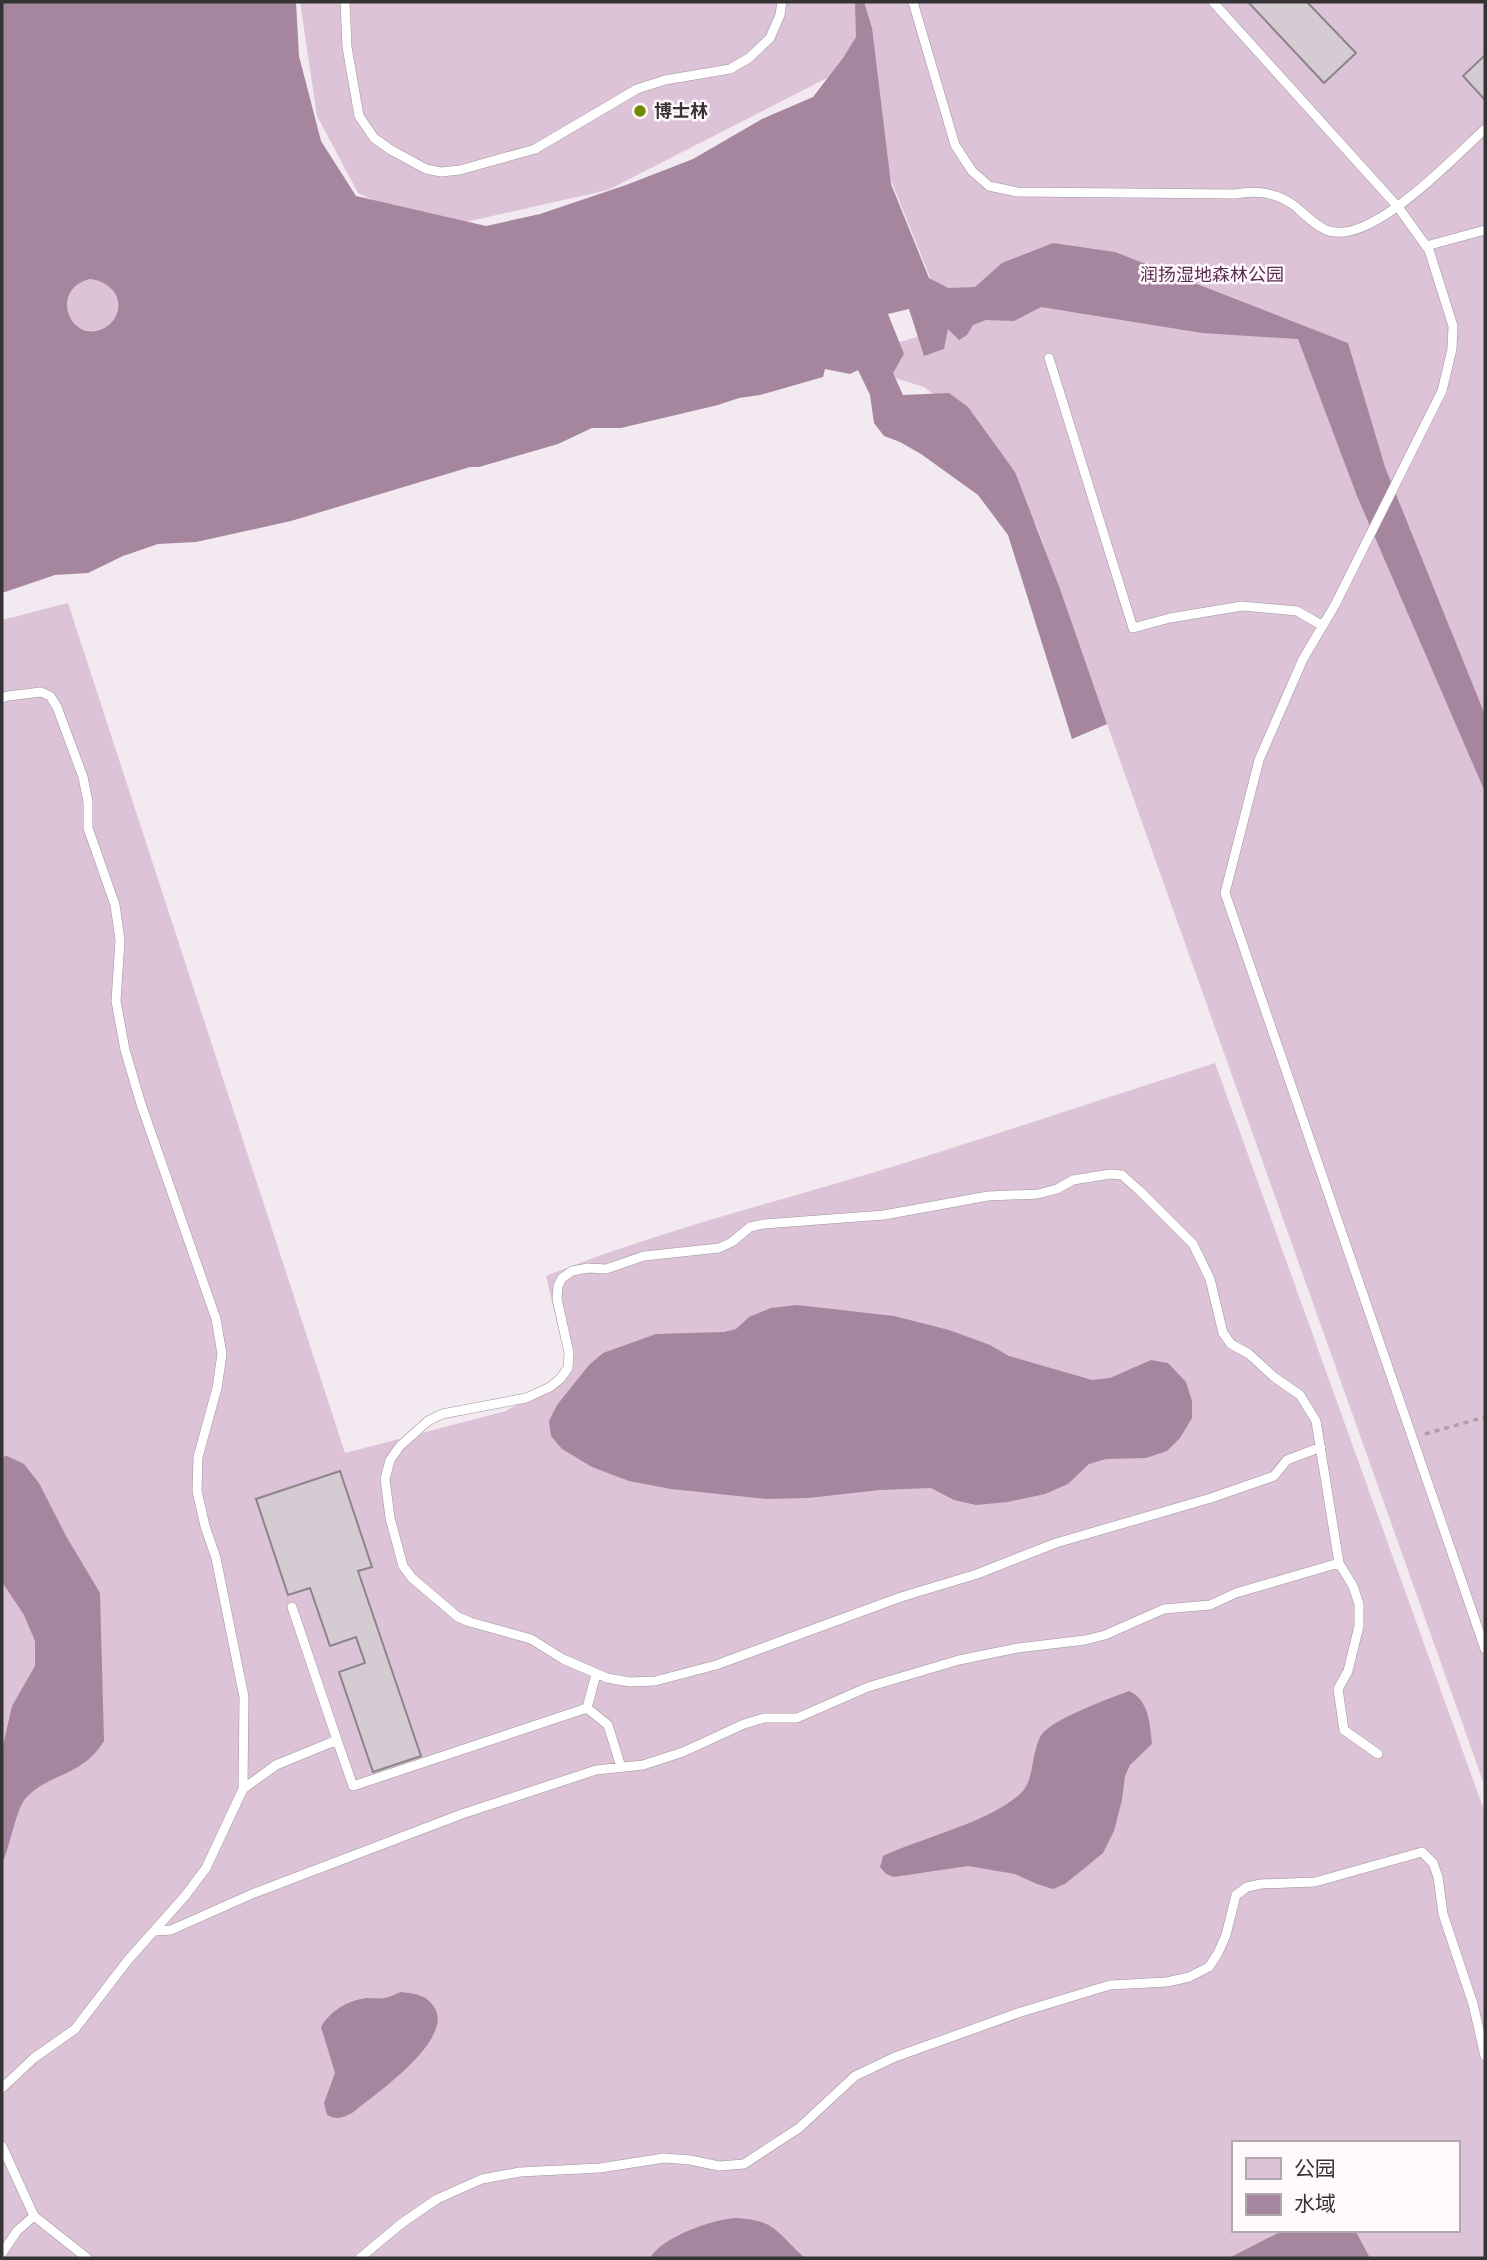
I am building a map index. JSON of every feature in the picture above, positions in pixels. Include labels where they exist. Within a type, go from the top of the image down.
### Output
[{"type":"lane","points":[[345,2],[347,47],[359,116],[374,138],[391,150],[426,169],[441,172],[460,170],[535,149],[637,89],[665,80],[730,69],[749,58],[770,37],[780,15],[782,2]]},
{"type":"lane","points":[[914,2],[955,145],[972,171],[989,186],[1017,192],[1235,194],[1254,191],[1275,195],[1325,230],[1340,233],[1369,225],[1398,207],[1485,129]]},
{"type":"lane","points":[[1213,2],[1398,207],[1426,246],[1452,326],[1452,349],[1441,391],[1323,626],[1303,659],[1259,760],[1225,893],[1485,1649]]},
{"type":"lane","points":[[1426,246],[1485,230]]},
{"type":"lane","points":[[1049,358],[1133,628],[1170,618],[1242,606],[1297,611],[1323,626]]},
{"type":"lane","points":[[2,698],[41,692],[50,696],[57,707],[83,777],[88,802],[88,828],[115,905],[120,940],[116,1001],[125,1050],[141,1104],[216,1319],[222,1354],[218,1388],[198,1457],[197,1491],[215,1558],[244,1697],[243,1789],[206,1868],[128,1960],[75,2029],[34,2058],[2,2088]]},
{"type":"lane","points":[[1321,1447],[1287,1460],[1274,1476],[1211,1498],[1056,1543],[977,1574],[901,1597],[716,1665],[655,1681],[630,1682],[596,1674],[563,1659],[531,1639],[458,1617],[403,1566],[396,1545],[385,1479],[390,1460],[400,1446],[428,1421],[442,1414],[526,1398],[550,1387],[560,1379],[568,1368],[569,1353],[557,1299],[558,1286],[562,1278],[572,1271],[587,1268],[606,1269],[645,1256],[719,1248],[732,1242],[750,1227],[764,1224],[884,1215],[988,1196],[1038,1194],[1073,1180],[1110,1174],[1122,1175],[1193,1244],[1210,1279],[1223,1333],[1231,1344],[1249,1354],[1274,1377],[1300,1395],[1316,1421],[1321,1447],[1339,1563],[1353,1586],[1359,1604],[1359,1626],[1348,1671],[1338,1689],[1340,1709],[1344,1730],[1378,1754]]},
{"type":"lane","points":[[155,1931],[171,1930],[252,1894],[462,1814],[596,1770],[643,1765],[684,1752],[744,1724],[764,1718],[797,1718],[868,1687],[959,1660],[1105,1635],[1164,1609],[1210,1605],[1236,1593],[1339,1563]]},
{"type":"lane","points":[[292,1607],[353,1786],[587,1708]]},
{"type":"lane","points":[[587,1708],[596,1674]]},
{"type":"lane","points":[[587,1708],[608,1726],[621,1767]]},
{"type":"lane","points":[[243,1789],[276,1765],[337,1740]]},
{"type":"lane","points":[[360,2258],[402,2223],[437,2199],[482,2179],[520,2172],[600,2168],[664,2158],[719,2166],[744,2164],[799,2128],[855,2076],[895,2057],[1021,2012],[1110,1985],[1167,1982],[1189,1977],[1209,1967],[1226,1935],[1236,1895],[1247,1887],[1315,1882],[1422,1852],[1433,1863],[1438,1877],[1443,1913],[1473,2004],[1485,2056]]},
{"type":"lane","points":[[2,2146],[34,2216],[87,2258]]},
{"type":"lane","points":[[2,2253],[17,2231],[34,2216]]},
{"type":"path","points":[[1413,1438],[1485,1417]]},
{"type":"green space","name":"润扬湿地森林公园","points":[[300,2],[1485,2],[1485,1787],[1037,527],[969,423],[924,387],[889,376],[896,343],[931,333],[942,307],[890,178],[872,55],[608,190],[434,229],[358,193],[317,116]]},
{"type":"green space","points":[[92,279],[102,281],[110,287],[116,295],[116,315],[110,323],[102,329],[92,331],[82,329],[74,323],[68,315],[66,305],[68,295],[74,287],[82,281]]},
{"type":"green space","points":[[68,603],[345,1453],[506,1411],[569,1374],[546,1276],[668,1233],[918,1159],[1215,1063],[1485,1813],[1485,2258],[2,2258],[2,620]]},
{"type":"water","points":[[2,2],[296,2],[299,56],[321,141],[356,196],[486,226],[540,214],[693,159],[762,119],[813,97],[856,37],[855,2],[864,2],[872,28],[891,184],[929,278],[948,288],[975,287],[1002,263],[1053,243],[1115,252],[1348,343],[1385,467],[1485,715],[1485,792],[1357,496],[1298,339],[1202,333],[1041,307],[1014,321],[986,320],[973,325],[967,335],[959,340],[948,329],[944,349],[924,356],[909,309],[888,314],[904,354],[893,373],[903,395],[949,393],[968,407],[1015,472],[1060,589],[1107,724],[1072,739],[1008,535],[978,495],[921,454],[884,436],[874,423],[870,395],[858,370],[850,374],[825,369],[823,377],[760,395],[621,428],[592,428],[558,444],[479,467],[470,467],[291,521],[196,542],[158,544],[123,556],[88,573],[55,575],[2,593]],"holes":[[[90,279],[97,280],[113,290],[118,306],[116,316],[109,325],[90,331],[73,322],[67,303],[70,293],[77,285]]]},
{"type":"water","points":[[797,1305],[894,1316],[949,1330],[990,1345],[1009,1356],[1092,1380],[1110,1378],[1151,1360],[1168,1363],[1186,1382],[1192,1401],[1192,1418],[1180,1438],[1167,1451],[1146,1458],[1106,1459],[1089,1464],[1068,1484],[1045,1494],[976,1505],[954,1500],[931,1488],[767,1499],[671,1489],[629,1481],[592,1467],[562,1449],[551,1436],[549,1421],[557,1405],[589,1365],[603,1353],[656,1334],[724,1332],[736,1329],[749,1317],[771,1308]]},
{"type":"water","points":[[7,1456],[24,1464],[39,1483],[100,1593],[104,1741],[85,1762],[45,1783],[26,1798],[19,1810],[2,1864],[2,1750],[12,1706],[35,1666],[35,1641],[24,1615],[2,1582],[2,1457]]},
{"type":"water","points":[[1129,1691],[1145,1706],[1152,1744],[1130,1765],[1125,1776],[1114,1831],[1103,1853],[1065,1884],[1053,1889],[1015,1874],[968,1866],[894,1877],[886,1874],[880,1867],[883,1856],[973,1821],[1007,1804],[1020,1794],[1027,1784],[1042,1734],[1082,1710]]},
{"type":"water","points":[[401,1992],[420,1995],[431,2003],[438,2020],[434,2035],[410,2065],[352,2113],[340,2118],[327,2115],[324,2103],[335,2073],[321,2027],[334,2011],[346,2004],[360,1999],[385,1998]]},
{"type":"water","points":[[736,2218],[768,2225],[805,2258],[650,2258],[656,2250],[676,2236],[715,2222]]},
{"type":"water","points":[[1280,2232],[1356,2232],[1370,2258],[1229,2258]]},
{"type":"building","points":[[1248,2],[1307,2],[1356,53],[1324,83]]},
{"type":"building","points":[[1485,55],[1485,100],[1463,76]]},
{"type":"building","points":[[340,1471],[372,1567],[358,1571],[421,1756],[373,1772],[339,1672],[365,1663],[356,1637],[330,1646],[310,1588],[288,1595],[256,1499]]},
{"type":"place","name":"博士林","points":[[640,111]]}]
